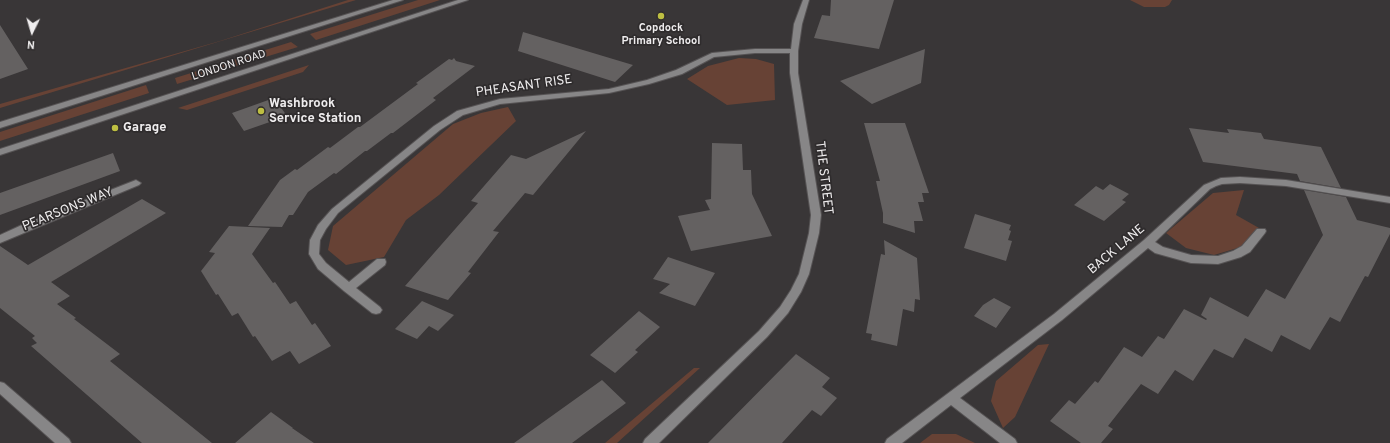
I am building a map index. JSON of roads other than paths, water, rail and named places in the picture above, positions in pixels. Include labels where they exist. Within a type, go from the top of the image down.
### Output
[{"type":"street","name":"LONDON ROAD","points":[[0,125],[400,0]]},
{"type":"street","name":"LONDON ROAD","points":[[0,152],[465,0]]},
{"type":"street","name":"THE STREET","points":[[650,443],[763,334],[784,310],[796,292],[804,274],[810,252],[816,215],[794,73],[794,51],[798,24],[806,0]]},
{"type":"street","name":"PHEASANT RISE","points":[[376,310],[322,266],[314,254],[315,240],[322,227],[335,211],[437,128],[460,113],[500,102],[609,90],[649,82],[679,72],[712,55],[731,52],[794,51]]},
{"type":"street","name":"BACK LANE","points":[[892,443],[1058,317],[1148,243],[1207,187],[1221,181],[1240,180],[1286,183],[1390,200]]},
{"type":"street","name":"PEARSONS WAY","points":[[0,239],[28,226],[136,183]]},
{"type":"street","points":[[1148,243],[1159,250],[1185,258],[1218,260],[1232,256],[1246,249],[1261,231]]},
{"type":"street","points":[[348,288],[381,262]]},
{"type":"street","points":[[0,387],[64,443]]},
{"type":"street","points":[[951,398],[1010,443]]},
{"type":"place","name":"Copdock Primary School","points":[[661,16]]},
{"type":"place","name":"Washbrook Service Station","points":[[261,111]]},
{"type":"place","name":"Garage","points":[[115,128]]}]
